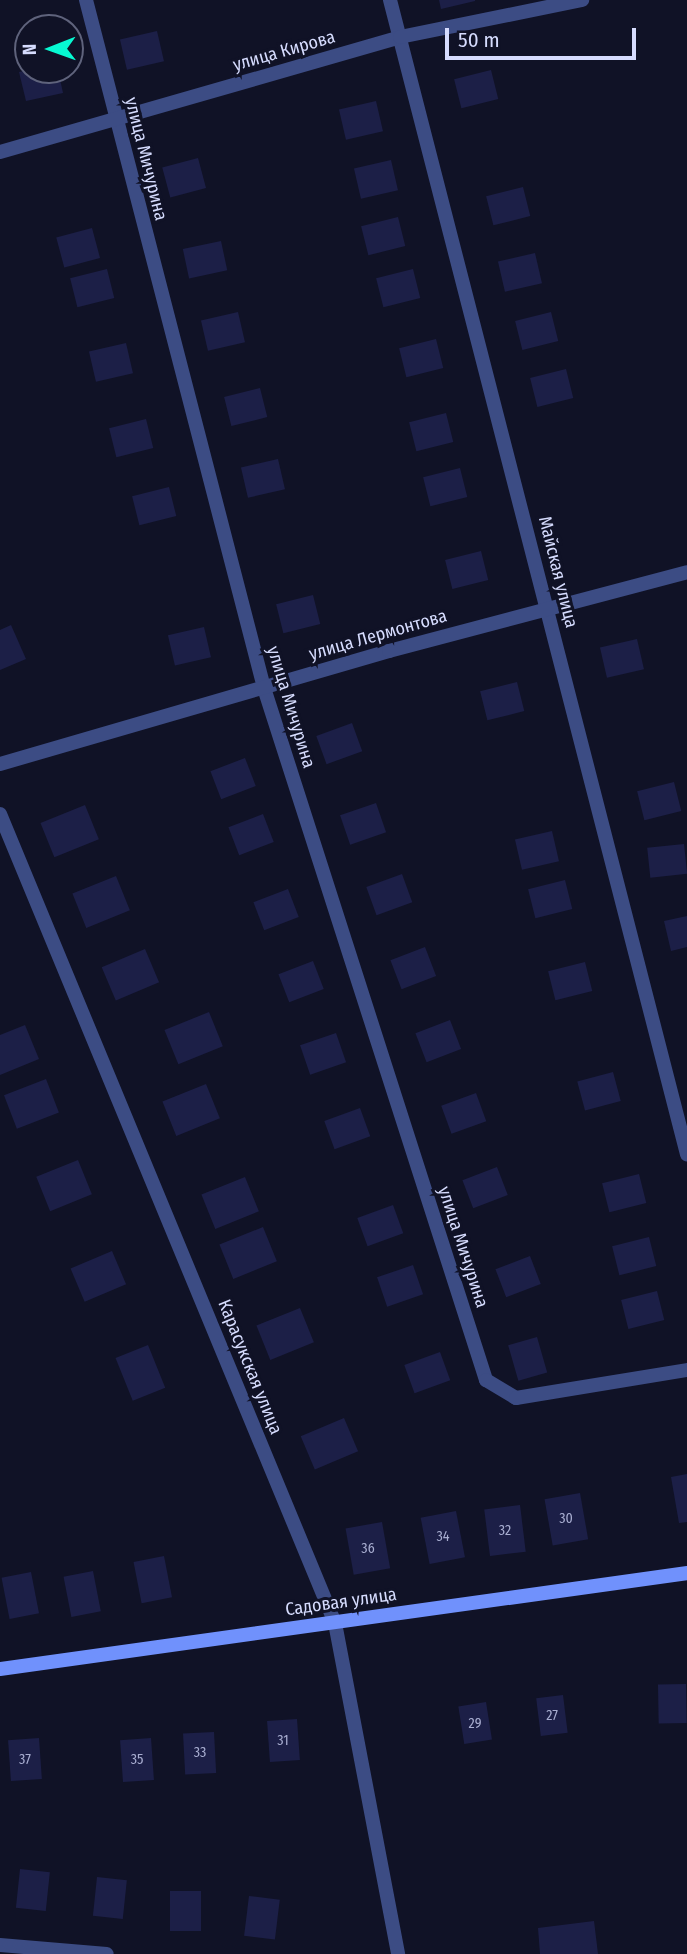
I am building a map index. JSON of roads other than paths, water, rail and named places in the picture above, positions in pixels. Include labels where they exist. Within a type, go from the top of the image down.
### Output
[{"type":"street","name":"улица Мичурина","points":[[86,0],[264,688],[486,1380],[516,1398],[687,1370]]},
{"type":"street","name":"Майская улица","points":[[390,0],[687,1154]]},
{"type":"street","name":"улица Кирова","points":[[0,152],[400,37],[582,0]]},
{"type":"street","name":"улица Лермонтова","points":[[0,764],[264,688],[687,572]]},
{"type":"street","name":"Карасукская улица","points":[[0,814],[335,1623],[398,1954]]},
{"type":"street","name":"Садовая улица","points":[[0,1669],[687,1573]]},
{"type":"street","points":[[0,1945],[107,1954]]}]
